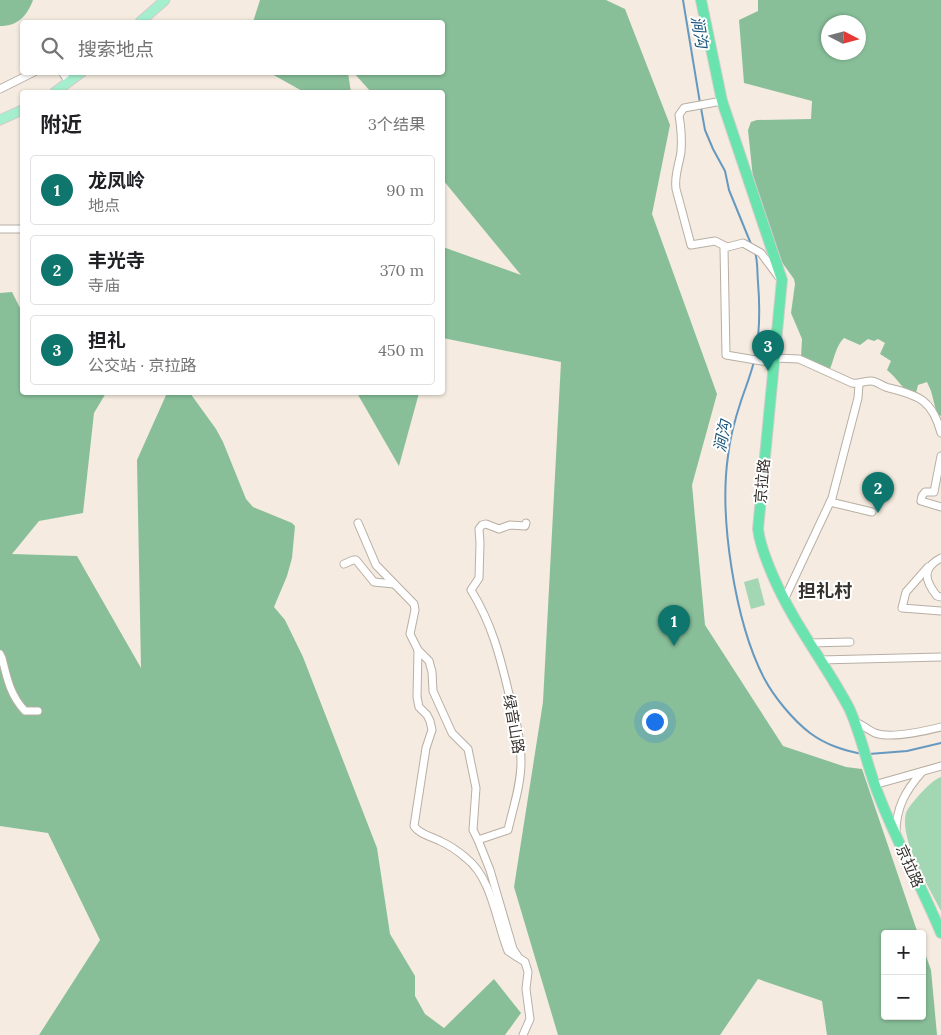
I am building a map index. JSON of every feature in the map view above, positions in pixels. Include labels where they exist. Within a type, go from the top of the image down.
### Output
[{"type":"highway","name":"京拉路","points":[[701,0],[722,101],[782,280],[758,529],[763,551],[784,601],[842,694],[855,722],[874,783],[896,836],[941,933]]},
{"type":"main road","points":[[142,20],[165,0]]},
{"type":"main road","points":[[58,90],[78,75]]},
{"type":"main road","points":[[0,120],[20,111]]},
{"type":"street","points":[[0,89],[28,75]]},
{"type":"street","points":[[64,75],[69,82]]},
{"type":"street","points":[[722,101],[684,108],[679,115],[682,135],[681,153],[675,180],[692,245],[715,241],[727,247]]},
{"type":"street","points":[[0,229],[20,229]]},
{"type":"street","points":[[782,280],[761,254],[743,243],[724,248],[726,355],[763,362],[799,359],[840,378],[859,384],[872,380],[888,388],[899,389],[919,397],[937,416],[941,433]]},
{"type":"street","points":[[784,601],[830,502],[858,398],[859,384]]},
{"type":"street","points":[[941,456],[934,492],[925,492],[921,501],[941,507]]},
{"type":"street","points":[[830,502],[872,512]]},
{"type":"street","points":[[358,523],[376,564],[414,604],[415,610],[410,634],[418,650],[429,661],[432,672],[433,692],[452,733],[468,749],[476,788],[473,830],[490,870],[513,948],[519,958]]},
{"type":"street","name":"绿音山路","points":[[478,840],[508,830],[518,789],[521,762],[517,727],[496,644],[491,628],[471,590],[479,578],[479,529],[482,525],[486,524],[499,529],[510,525],[526,526],[526,523]]},
{"type":"street","points":[[941,558],[932,563],[906,592],[902,608],[941,612]]},
{"type":"street","points":[[344,564],[356,560],[374,582],[394,584]]},
{"type":"street","points":[[928,567],[927,580],[930,588],[937,596],[941,597]]},
{"type":"street","points":[[809,643],[850,642]]},
{"type":"street","points":[[418,650],[417,697],[419,707],[427,715],[432,730],[426,748],[414,826],[417,831],[441,841],[463,856],[478,870],[486,884],[508,951],[525,962],[528,972],[526,989],[530,1019],[523,1035]]},
{"type":"street","points":[[0,654],[11,692],[16,702],[25,711],[38,711]]},
{"type":"street","points":[[820,660],[941,657]]},
{"type":"street","points":[[855,722],[864,725],[874,733],[888,735],[941,727]]},
{"type":"street","points":[[874,783],[941,766]]},
{"type":"street","points":[[896,836],[901,801],[908,788],[922,772]]},
{"type":"green space","points":[[0,0],[33,0],[28,11],[21,19],[6,26],[0,26]]},
{"type":"green space","points":[[260,0],[606,0],[625,9],[670,125],[652,214],[717,394],[692,485],[705,625],[783,746],[846,767],[862,769],[917,930],[881,930],[881,1020],[926,1020],[926,956],[931,970],[937,1035],[827,1035],[822,1001],[758,979],[720,1035],[558,1035],[514,887],[543,702],[561,362],[445,338],[445,248],[521,275],[445,182],[445,90],[369,90],[356,75],[445,75],[445,20],[254,20]]},
{"type":"green space","points":[[758,0],[941,0],[941,416],[937,414],[927,382],[918,385],[915,397],[887,370],[891,361],[880,354],[885,343],[878,339],[874,341],[868,339],[860,345],[844,338],[829,371],[801,357],[802,339],[791,313],[794,279],[781,261],[753,178],[748,130],[751,122],[757,120],[811,119],[812,101],[744,83],[739,20],[758,11]]},
{"type":"green space","points":[[274,75],[348,75],[351,90],[300,90]]},
{"type":"green space","points":[[12,292],[20,308],[20,395],[105,395],[94,413],[83,513],[39,521],[12,554],[77,556],[141,668],[137,460],[166,395],[191,395],[223,442],[246,499],[253,507],[295,526],[292,558],[287,576],[274,607],[285,620],[303,657],[377,848],[390,934],[415,976],[415,996],[425,1014],[444,1028],[494,979],[521,1013],[505,1035],[39,1035],[100,940],[48,833],[0,826],[0,293]]},
{"type":"green space","points":[[358,395],[418,395],[399,466]]},
{"type":"green space","points":[[758,578],[765,605],[751,609],[744,582]]},
{"type":"green space","points":[[941,777],[941,911],[916,863],[905,824],[906,813],[910,806],[927,787]]},
{"type":"waterway","name":"涧沟","points":[[683,0],[700,103]]},
{"type":"waterway","name":"涧沟","points":[[701,108],[705,130],[725,171],[729,190],[751,244]]},
{"type":"waterway","name":"涧沟","points":[[755,252],[759,301],[758,339],[752,368],[731,435],[726,481],[728,539],[737,599],[754,655],[764,678],[784,708],[797,722],[822,741],[862,754]]},
{"type":"waterway","name":"涧沟","points":[[869,754],[907,751],[941,743]]},
{"type":"place","name":"担礼","points":[[768,371]]},
{"type":"place","name":"丰光寺","points":[[878,513]]},
{"type":"place","name":"龙凤岭","points":[[674,646]]},
{"type":"district","name":"担礼村","points":[[825,590]]}]
